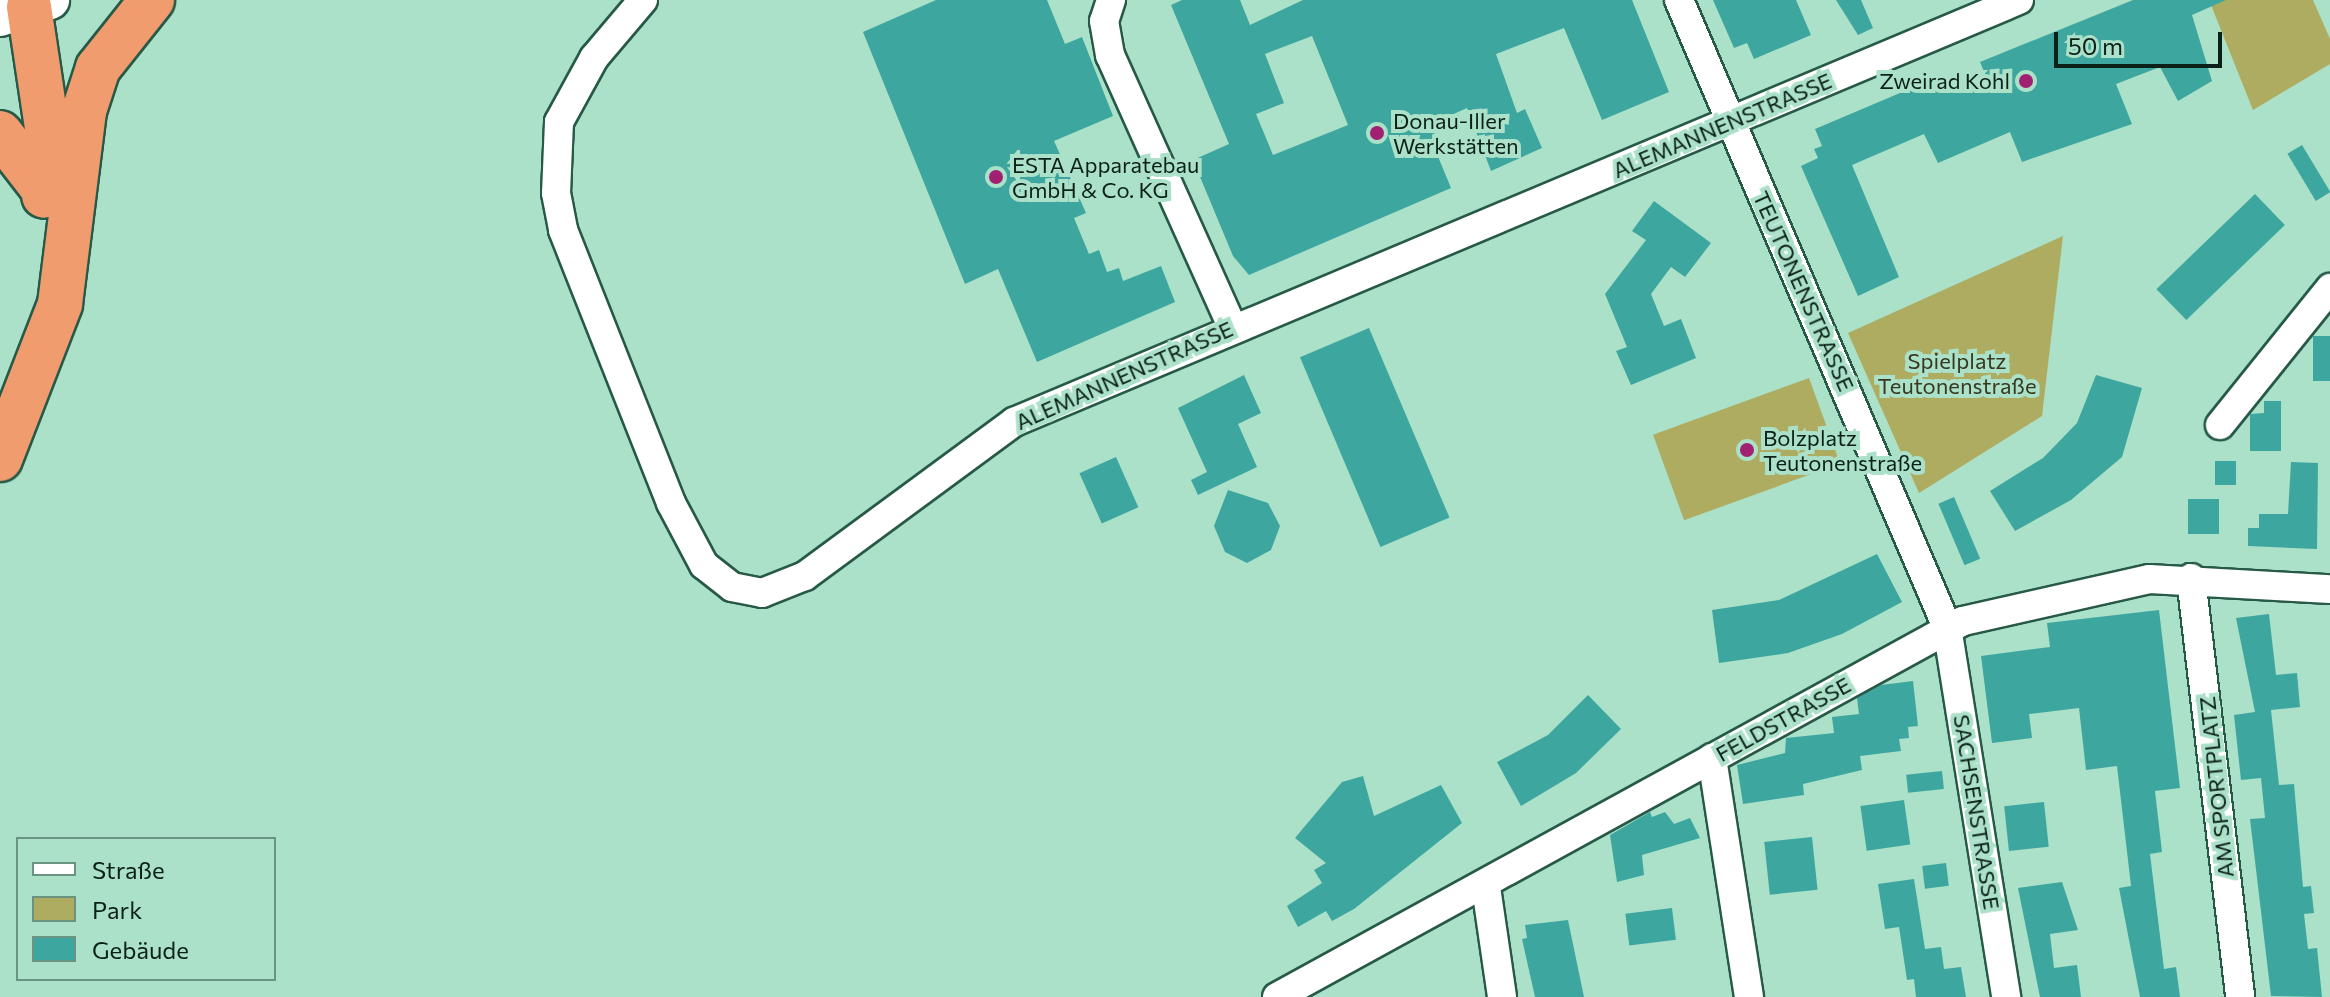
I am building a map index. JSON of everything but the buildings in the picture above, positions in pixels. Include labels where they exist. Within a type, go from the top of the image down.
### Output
[{"type":"highway","points":[[0,392],[36,286],[59,180],[98,68],[152,0]]},
{"type":"highway","points":[[0,459],[60,304],[59,180],[68,55],[34,6]]},
{"type":"highway","points":[[0,133],[59,180]]},
{"type":"street","name":"ALEMANNENSTRASSE","points":[[643,0],[571,91],[559,122],[556,193],[563,230],[671,503],[704,565],[732,587],[762,593],[805,576],[1014,422],[1232,327],[1730,123],[2019,0]]},
{"type":"street","points":[[1111,0],[1104,21],[1110,55],[1232,327]]},
{"type":"street","name":"TEUTONENSTRASSE","points":[[1679,0],[1947,627]]},
{"type":"street","points":[[2220,425],[2330,288]]},
{"type":"street","name":"FELDSTRASSE","points":[[1277,997],[1486,887],[1947,627],[2108,584],[2191,578],[2330,589]]},
{"type":"street","name":"AM SPORTPLATZ","points":[[2191,578],[2240,997]]},
{"type":"street","name":"SACHSENSTRASSE","points":[[1947,627],[2006,997]]},
{"type":"street","points":[[1712,758],[1749,997]]},
{"type":"street","points":[[1486,887],[1502,997]]},
{"type":"green space","points":[[2209,0],[2313,0],[2330,39],[2330,64],[2253,110]]},
{"type":"green space","name":"Spielplatz Teutonenstraße","points":[[2063,236],[2042,416],[1919,493],[1848,333]]},
{"type":"green space","name":"Bolzplatz Teutonenstraße","points":[[1809,378],[1840,464],[1684,520],[1653,435]]},
{"type":"place","name":"Zweirad Kohl","points":[[2026,81]]},
{"type":"place","name":"Donau-Iller Werkstätten","points":[[1377,133]]},
{"type":"place","name":"ESTA Apparatebau GmbH & Co. KG","points":[[996,177]]},
{"type":"place","name":"Bolzplatz Teutonenstraße","points":[[1747,450]]}]
